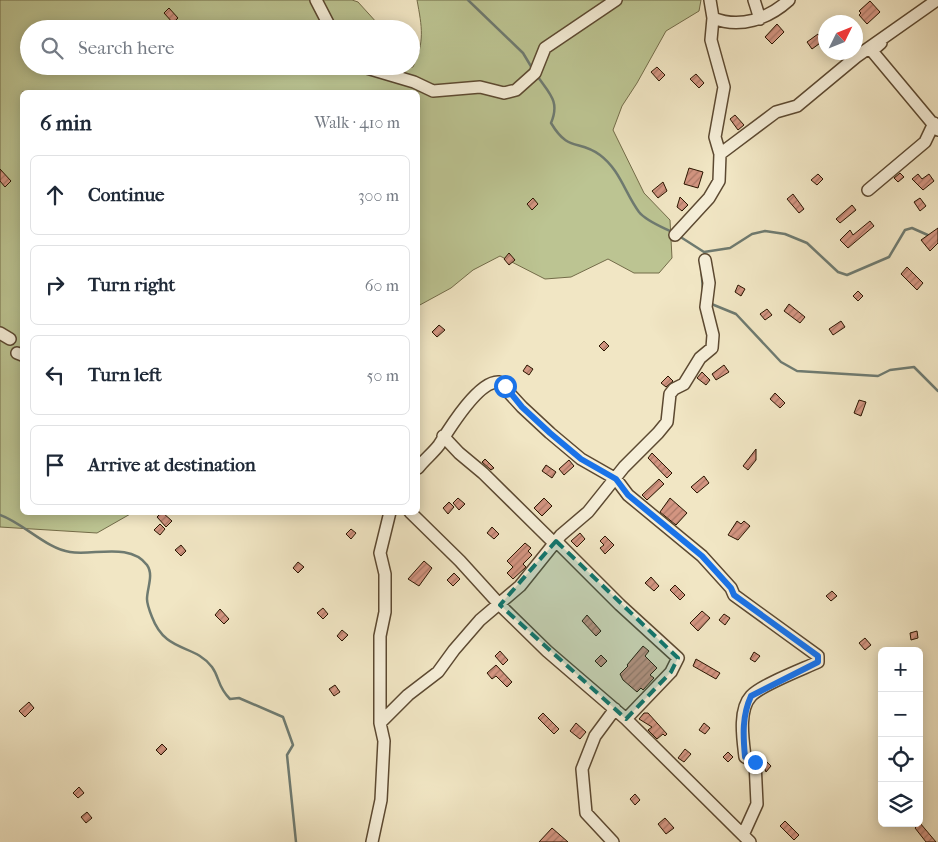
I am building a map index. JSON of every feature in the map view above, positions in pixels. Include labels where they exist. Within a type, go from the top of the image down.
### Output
[{"type":"street","points":[[316,0],[326,20]]},
{"type":"street","points":[[390,75],[433,90],[480,87],[504,93],[516,90],[535,73],[545,48],[616,0]]},
{"type":"street","points":[[675,235],[709,198],[719,181],[720,154],[715,137],[724,87],[711,40],[713,18],[710,0]]},
{"type":"street","points":[[754,0],[760,19]]},
{"type":"street","points":[[713,18],[727,24],[760,19],[789,0]]},
{"type":"street","points":[[868,190],[926,142],[936,126],[872,51],[932,0]]},
{"type":"street","points":[[720,154],[776,112],[797,106],[856,57],[937,0]]},
{"type":"street","points":[[380,723],[408,695],[438,672],[480,620],[500,606],[520,586],[555,542],[588,512],[624,467],[667,422],[670,394],[674,389],[684,384],[700,358],[712,348],[713,335],[706,307],[709,283],[705,260]]},
{"type":"street","points":[[413,515],[460,561],[500,606],[547,651],[626,720],[747,839],[757,804],[755,762],[745,757],[743,722],[746,707],[751,696],[818,662],[818,656],[734,595],[731,588],[702,556],[639,505],[616,479],[581,459],[522,407],[500,382],[487,385],[478,393],[443,436],[439,445],[420,466]]},
{"type":"street","points":[[443,436],[459,454],[483,473],[678,658],[671,672],[626,720]]},
{"type":"street","points":[[372,842],[381,800],[384,742],[380,723],[380,636],[385,612],[385,574],[380,553],[389,515]]},
{"type":"street","points":[[613,842],[586,813],[582,769],[595,736],[615,710]]},
{"type":"highlighted area","points":[[556,541],[678,658],[671,672],[626,719],[500,605]]},
{"type":"green space","points":[[0,0],[352,0],[358,2],[374,20],[20,20],[20,75],[420,75],[421,26],[417,0],[701,0],[699,11],[666,31],[622,106],[613,130],[644,193],[670,220],[672,258],[659,273],[634,273],[608,259],[571,277],[545,279],[500,256],[473,270],[451,288],[420,305],[420,90],[20,90],[20,515],[128,515],[97,533],[0,527]]},
{"type":"building","points":[[870,1],[880,12],[867,24],[863,20],[863,15],[859,15],[861,13],[859,11]]},
{"type":"building","points":[[169,8],[178,18],[170,20],[164,13]]},
{"type":"building","points":[[777,24],[784,32],[772,44],[765,37]]},
{"type":"building","points":[[818,34],[818,45],[812,49],[807,42]]},
{"type":"building","points":[[657,67],[665,75],[659,81],[651,72]]},
{"type":"building","points":[[696,74],[704,83],[699,88],[690,79]]},
{"type":"building","points":[[735,115],[744,125],[738,130],[730,119]]},
{"type":"building","points":[[689,168],[703,172],[698,188],[684,184]]},
{"type":"building","points":[[0,169],[11,181],[5,187],[0,181]]},
{"type":"building","points":[[900,173],[904,177],[898,182],[894,178]]},
{"type":"building","points":[[818,174],[823,179],[817,185],[811,180]]},
{"type":"building","points":[[918,174],[922,179],[929,174],[934,181],[923,190],[912,179]]},
{"type":"building","points":[[663,182],[667,191],[658,198],[652,191]]},
{"type":"building","points":[[793,194],[804,209],[799,213],[787,199]]},
{"type":"building","points":[[680,197],[688,205],[682,211],[677,207]]},
{"type":"building","points":[[533,198],[538,204],[532,210],[527,204]]},
{"type":"building","points":[[920,198],[926,206],[920,211],[914,202]]},
{"type":"building","points":[[852,205],[856,210],[840,223],[836,219]]},
{"type":"building","points":[[870,221],[874,226],[848,248],[840,240],[850,230],[853,235]]},
{"type":"building","points":[[938,228],[938,243],[930,251],[921,240]]},
{"type":"building","points":[[509,253],[515,260],[509,265],[504,259]]},
{"type":"building","points":[[907,267],[923,283],[917,290],[901,274]]},
{"type":"building","points":[[738,285],[745,289],[741,296],[735,292]]},
{"type":"building","points":[[858,291],[863,296],[858,301],[853,296]]},
{"type":"building","points":[[789,304],[805,317],[800,323],[784,311]]},
{"type":"building","points":[[767,309],[772,315],[765,320],[760,314]]},
{"type":"building","points":[[841,321],[845,327],[833,335],[829,329]]},
{"type":"building","points":[[439,325],[445,330],[437,337],[432,332]]},
{"type":"building","points":[[604,341],[609,346],[604,351],[599,346]]},
{"type":"building","points":[[527,365],[533,369],[529,375],[523,371]]},
{"type":"building","points":[[724,365],[729,372],[716,380],[712,374]]},
{"type":"building","points":[[702,372],[710,380],[706,385],[697,378]]},
{"type":"building","points":[[668,376],[673,381],[666,387],[661,383]]},
{"type":"building","points":[[775,393],[785,403],[780,408],[770,399]]},
{"type":"building","points":[[859,400],[866,402],[861,416],[854,413]]},
{"type":"building","points":[[756,449],[756,460],[748,470],[743,466]]},
{"type":"building","points":[[652,453],[672,473],[667,478],[648,458]]},
{"type":"building","points":[[485,459],[494,468],[491,470],[482,462]]},
{"type":"building","points":[[569,460],[574,466],[564,475],[559,469]]},
{"type":"building","points":[[546,465],[556,472],[552,478],[542,471]]},
{"type":"building","points":[[704,476],[709,483],[697,493],[691,487]]},
{"type":"building","points":[[659,479],[664,484],[647,500],[642,495]]},
{"type":"building","points":[[458,498],[465,504],[459,510],[453,503]]},
{"type":"building","points":[[544,498],[552,506],[542,516],[534,508]]},
{"type":"building","points":[[670,498],[687,513],[676,525],[660,512]]},
{"type":"building","points":[[449,502],[454,507],[448,514],[443,508]]},
{"type":"building","points":[[165,515],[172,521],[166,527],[157,517]]},
{"type":"building","points":[[737,521],[741,524],[744,521],[750,526],[738,540],[728,535]]},
{"type":"building","points":[[160,524],[165,529],[160,535],[154,530]]},
{"type":"building","points":[[492,527],[499,534],[494,539],[487,533]]},
{"type":"building","points":[[351,529],[356,533],[351,539],[346,534]]},
{"type":"building","points":[[580,533],[585,539],[577,547],[571,541]]},
{"type":"building","points":[[605,536],[614,545],[605,554],[600,548],[604,545],[600,541]]},
{"type":"building","points":[[525,543],[531,548],[528,551],[532,555],[523,564],[526,567],[513,579],[507,573],[513,567],[507,561]]},
{"type":"building","points":[[181,545],[186,551],[181,556],[175,550]]},
{"type":"building","points":[[424,561],[432,568],[419,586],[408,579]]},
{"type":"building","points":[[298,562],[304,567],[298,573],[293,568]]},
{"type":"building","points":[[454,573],[460,579],[453,586],[447,580]]},
{"type":"building","points":[[651,577],[659,586],[654,591],[645,583]]},
{"type":"building","points":[[675,585],[685,595],[680,600],[670,590]]},
{"type":"building","points":[[832,591],[837,596],[831,601],[826,596]]},
{"type":"building","points":[[323,608],[328,614],[323,619],[317,613]]},
{"type":"building","points":[[220,609],[229,619],[224,624],[215,615]]},
{"type":"building","points":[[702,611],[710,618],[698,631],[690,623]]},
{"type":"building","points":[[724,614],[730,618],[725,625],[719,620]]},
{"type":"building","points":[[587,615],[601,631],[596,636],[582,621]]},
{"type":"building","points":[[342,630],[348,635],[342,641],[337,636]]},
{"type":"building","points":[[917,631],[918,638],[911,640],[910,633]]},
{"type":"building","points":[[865,638],[871,645],[865,650],[859,643]]},
{"type":"building","points":[[643,646],[649,651],[645,656],[657,668],[650,675],[654,678],[643,690],[641,688],[637,692],[623,680],[620,674]]},
{"type":"building","points":[[500,651],[508,660],[503,665],[495,656]]},
{"type":"building","points":[[754,652],[760,656],[755,662],[750,659]]},
{"type":"building","points":[[601,655],[607,661],[601,667],[595,661]]},
{"type":"building","points":[[696,659],[720,673],[716,679],[693,666]]},
{"type":"building","points":[[496,665],[512,682],[507,687],[496,676],[492,679],[487,673]]},
{"type":"building","points":[[335,685],[340,692],[334,696],[329,689]]},
{"type":"building","points":[[29,702],[34,708],[25,717],[19,711]]},
{"type":"building","points":[[543,713],[559,729],[554,734],[538,718]]},
{"type":"building","points":[[644,713],[648,713],[667,734],[665,736],[663,734],[657,739],[648,730],[652,727],[639,719]]},
{"type":"building","points":[[576,723],[586,732],[580,739],[570,731]]},
{"type":"building","points":[[704,723],[710,728],[705,734],[699,730]]},
{"type":"building","points":[[162,744],[167,749],[161,755],[156,750]]},
{"type":"building","points":[[685,749],[691,754],[684,762],[678,758]]},
{"type":"building","points":[[728,752],[733,757],[728,762],[723,757]]},
{"type":"building","points":[[766,761],[771,766],[766,772],[763,764]]},
{"type":"building","points":[[79,787],[84,793],[78,798],[73,793]]},
{"type":"building","points":[[635,794],[640,800],[635,805],[630,799]]},
{"type":"building","points":[[87,812],[92,818],[86,823],[81,817]]},
{"type":"building","points":[[665,818],[674,828],[666,834],[658,824]]},
{"type":"building","points":[[785,821],[799,835],[794,840],[780,826]]},
{"type":"building","points":[[923,827],[936,842],[926,842],[915,828]]},
{"type":"building","points":[[552,828],[568,842],[539,842]]},
{"type":"waterway","points":[[468,0],[523,53],[532,68]]},
{"type":"waterway","points":[[538,77],[552,98],[554,116],[551,123],[557,132],[569,142],[586,147],[607,161],[622,182],[639,212],[654,224],[672,232]]},
{"type":"waterway","points":[[679,236],[704,252],[730,248],[752,234],[765,231],[785,234],[807,243],[838,272],[847,275],[889,257],[905,230],[912,228],[930,236]]},
{"type":"waterway","points":[[701,265],[703,291]]},
{"type":"waterway","points":[[709,303],[736,314],[781,362],[797,371],[878,376],[890,370],[914,367],[938,391]]},
{"type":"waterway","points":[[0,515],[61,550],[79,553],[121,552],[140,558],[147,565],[150,573],[147,595],[148,606],[158,629],[165,637],[172,643],[205,659],[212,667],[223,690],[230,699],[239,698],[283,717],[293,745],[287,755],[296,842]]},
{"type":"route","points":[[505,386],[522,407],[550,433],[581,459],[616,479],[628,495],[650,515],[702,556],[731,588],[734,595],[768,622],[818,656],[818,662],[785,677],[751,696],[746,707],[743,722],[743,738],[745,757],[755,762]]}]
